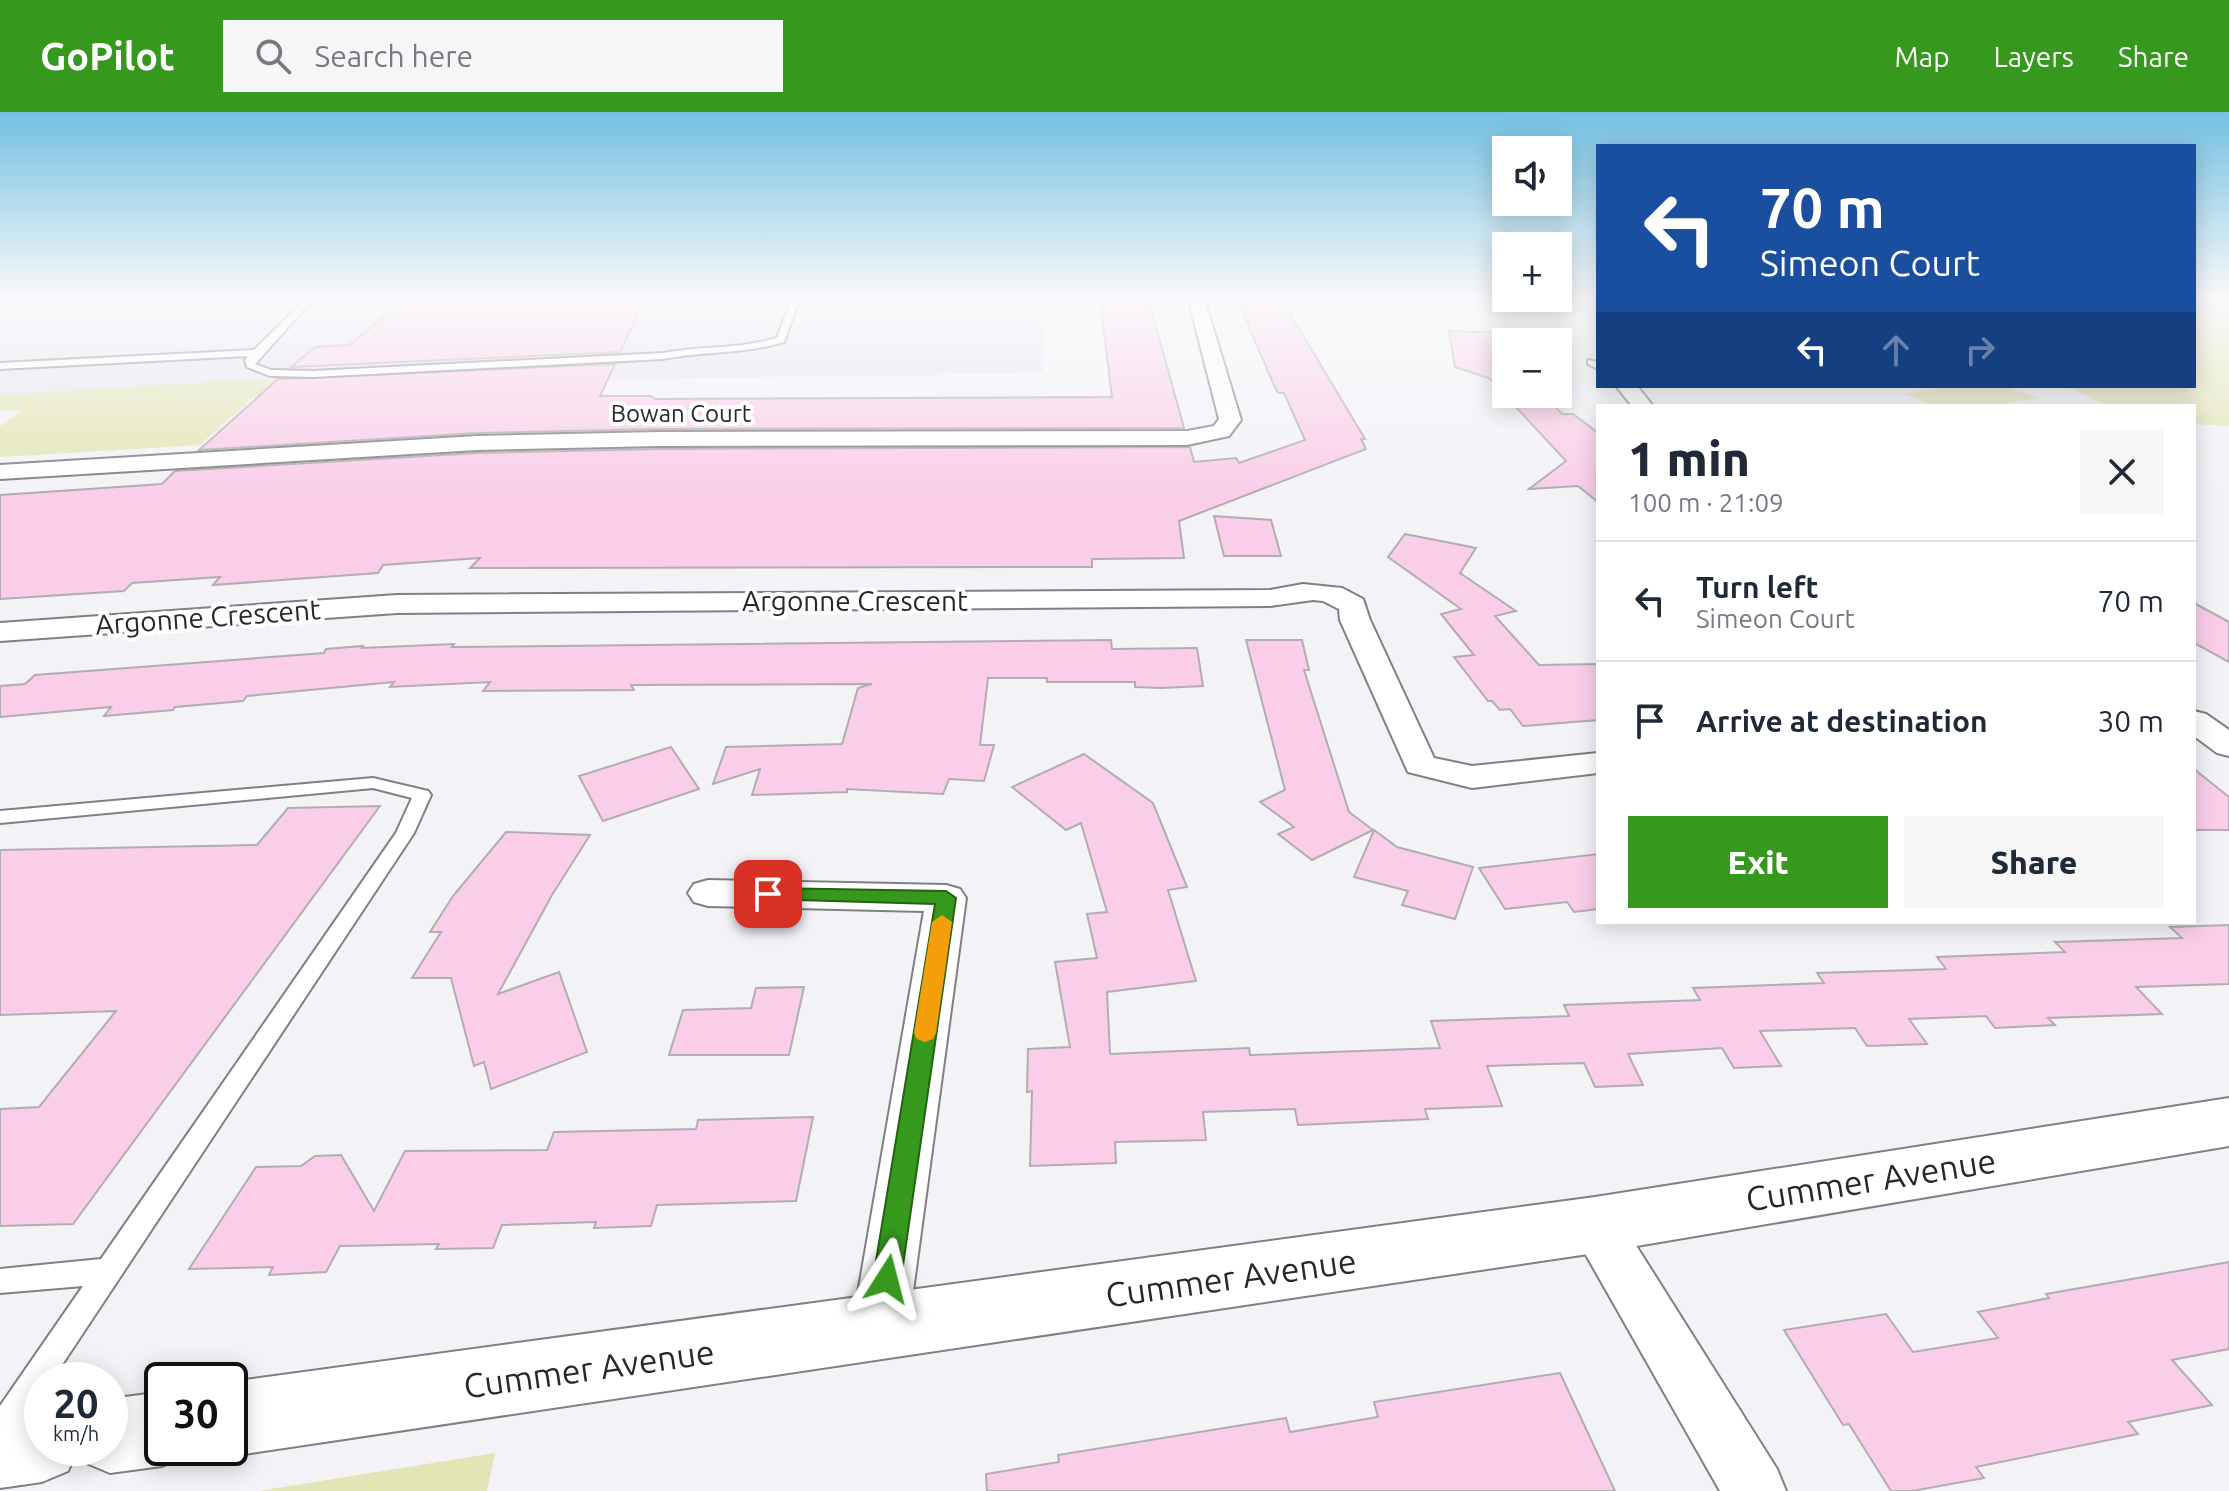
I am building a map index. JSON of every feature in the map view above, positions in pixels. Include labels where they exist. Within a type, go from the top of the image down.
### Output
[{"type":"street","name":"Bowan Court","points":[[0,472],[477,443],[659,439],[1187,438],[1221,431],[1230,420],[1214,362]]},
{"type":"street","points":[[1628,388],[1641,404]]},
{"type":"street","name":"Argonne Crescent","points":[[0,632],[397,604],[1270,598],[1313,590],[1336,593],[1353,605],[1355,620],[1420,765],[1472,777],[1596,763]]},
{"type":"street","points":[[2196,722],[2229,746]]},
{"type":"street","points":[[708,893],[946,898],[880,1328]]},
{"type":"street","name":"Cummer Avenue","points":[[248,1416],[1595,1225],[2229,1122]]},
{"type":"street","points":[[1595,1225],[1755,1491]]},
{"type":"street","points":[[0,1451],[24,1448]]},
{"type":"lane","points":[[0,366],[72,362]]},
{"type":"lane","points":[[250,362],[270,373],[288,374],[531,362]]},
{"type":"lane","points":[[0,817],[373,783],[422,795],[405,833],[0,1432]]},
{"type":"lane","points":[[0,1281],[109,1271]]},
{"type":"shaded area","points":[[0,362],[1043,362],[1044,373],[525,381],[0,411]]},
{"type":"green space","points":[[2196,362],[2229,362],[2229,426],[2196,424],[2196,404],[2104,404],[2069,388],[2196,388]]},
{"type":"green space","points":[[376,378],[369,391],[254,397],[200,445],[0,457],[0,426],[23,410],[0,411],[0,395],[209,382]]},
{"type":"green space","points":[[1940,388],[2010,388],[2038,398],[2004,404],[1930,404],[1904,394]]},
{"type":"green space","points":[[495,1453],[487,1491],[259,1491]]},
{"type":"building","points":[[297,362],[393,362],[291,367]]},
{"type":"building","points":[[1108,362],[1166,362],[1184,428],[659,429],[477,433],[199,450],[278,379],[615,364],[600,396],[651,396],[656,399],[1112,397]]},
{"type":"building","points":[[1264,362],[1319,362],[1365,439],[1361,439],[1366,449],[1179,521],[1184,558],[1092,559],[1092,567],[470,568],[480,558],[383,565],[378,573],[213,585],[220,577],[132,583],[124,591],[0,599],[0,495],[162,484],[175,471],[477,453],[659,449],[1190,447],[1194,462],[1236,458],[1239,463],[1305,440],[1284,393],[1278,393]]},
{"type":"building","points":[[1454,362],[1492,362],[1492,381],[1455,367]]},
{"type":"building","points":[[1517,408],[1557,408],[1562,414],[1573,414],[1596,431],[1596,500],[1578,486],[1529,489],[1566,461]]},
{"type":"building","points":[[1214,516],[1271,520],[1281,556],[1224,556]]},
{"type":"building","points":[[1405,534],[1476,548],[1460,573],[1516,611],[1495,616],[1539,665],[1596,664],[1596,720],[1523,726],[1510,709],[1500,710],[1488,701],[1454,657],[1474,655],[1441,614],[1461,609],[1388,557]]},
{"type":"building","points":[[2196,604],[2229,622],[2229,662],[2196,644]]},
{"type":"building","points":[[1111,640],[1112,649],[1197,648],[1203,686],[1161,688],[1135,687],[1135,682],[988,678],[980,745],[994,745],[984,781],[949,779],[943,794],[847,789],[847,792],[752,795],[760,769],[713,784],[726,747],[842,744],[858,688],[872,684],[631,685],[634,690],[483,691],[490,682],[390,687],[394,682],[247,696],[243,701],[175,707],[173,710],[104,716],[111,707],[0,717],[0,686],[25,684],[35,675],[324,653],[326,649],[363,646]]},
{"type":"building","points":[[1246,640],[1302,640],[1309,670],[1304,670],[1349,812],[1373,830],[1312,860],[1278,834],[1294,827],[1260,802],[1285,790]]},
{"type":"building","points":[[671,747],[699,789],[603,821],[579,776]]},
{"type":"building","points":[[1084,754],[1153,803],[1187,887],[1168,890],[1196,981],[1107,992],[1110,1054],[1249,1048],[1250,1055],[1440,1048],[1431,1021],[1569,1016],[1564,1005],[1700,1000],[1693,988],[1824,983],[1817,973],[1946,969],[1937,957],[2065,952],[2055,942],[2182,938],[2170,927],[2229,925],[2229,984],[2136,987],[2162,1014],[2048,1018],[2055,1025],[1995,1028],[1986,1016],[1909,1019],[1927,1044],[1867,1046],[1855,1028],[1760,1031],[1781,1066],[1734,1068],[1722,1048],[1628,1054],[1643,1085],[1595,1087],[1584,1063],[1487,1066],[1502,1106],[1425,1109],[1428,1119],[1298,1125],[1295,1109],[1203,1112],[1206,1140],[1115,1142],[1116,1163],[1030,1166],[1032,1091],[1027,1092],[1028,1049],[1070,1047],[1055,962],[1097,958],[1087,914],[1107,912],[1081,823],[1066,830],[1012,787]]},
{"type":"building","points":[[2196,771],[2229,797],[2229,830],[2196,830]]},
{"type":"building","points":[[380,806],[73,1224],[0,1226],[0,1109],[39,1107],[116,1011],[0,1015],[0,850],[257,845],[288,808]]},
{"type":"building","points":[[1374,830],[1397,847],[1473,867],[1455,919],[1402,905],[1408,891],[1354,877]]},
{"type":"building","points":[[506,832],[590,835],[552,895],[498,994],[559,972],[587,1052],[491,1089],[484,1062],[474,1066],[451,978],[412,978],[441,932],[430,932],[453,896]]},
{"type":"building","points":[[1596,854],[1596,909],[1574,912],[1567,902],[1505,909],[1479,868]]},
{"type":"building","points":[[804,987],[789,1055],[669,1055],[683,1010],[751,1008],[756,988]]},
{"type":"building","points":[[813,1117],[796,1201],[657,1205],[651,1226],[594,1228],[596,1222],[502,1225],[493,1248],[436,1249],[439,1244],[340,1246],[326,1272],[269,1275],[273,1267],[189,1269],[256,1167],[301,1166],[315,1156],[341,1155],[374,1211],[405,1151],[547,1150],[554,1132],[696,1129],[698,1120]]},
{"type":"building","points":[[2229,1262],[2229,1349],[2172,1360],[2212,1405],[2128,1422],[2138,1434],[1976,1467],[1984,1478],[1912,1491],[1891,1491],[1849,1424],[1843,1425],[1784,1330],[1886,1314],[1913,1352],[1998,1338],[1978,1312],[2049,1298],[2046,1294]]},
{"type":"building","points":[[1560,1373],[1615,1491],[987,1491],[986,1474],[1059,1462],[1058,1455],[1286,1418],[1290,1432],[1378,1417],[1374,1402]]},
{"type":"slow traffic","points":[[925,1033],[942,922]]},
{"type":"route","points":[[768,894],[946,898],[887,1279]]}]
